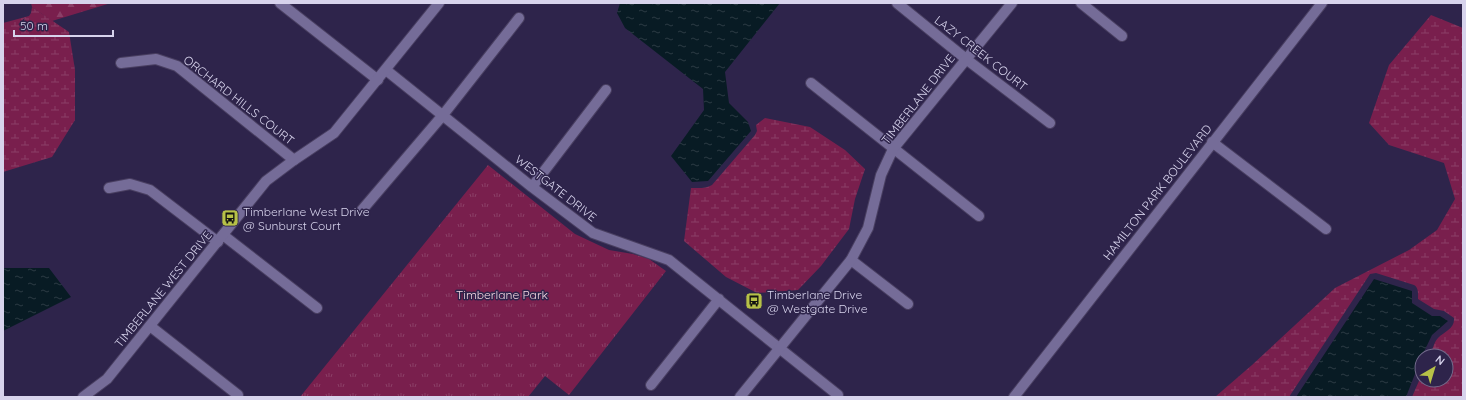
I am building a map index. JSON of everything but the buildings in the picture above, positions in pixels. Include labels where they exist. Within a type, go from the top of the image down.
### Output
[{"type":"street","points":[[280,3],[378,80]]},
{"type":"street","name":"TIMBERLANE WEST DRIVE","points":[[83,397],[107,379],[221,239],[266,181],[334,133],[439,3]]},
{"type":"street","name":"LAZY CREEK COURT","points":[[897,3],[966,59],[1050,123]]},
{"type":"street","name":"TIMBERLANE DRIVE","points":[[740,397],[851,260],[868,228],[882,175],[893,149],[1012,3]]},
{"type":"street","points":[[1081,3],[1122,36]]},
{"type":"street","name":"HAMILTON PARK BOULEVARD","points":[[1014,397],[1322,3]]},
{"type":"street","points":[[362,210],[443,116],[519,18]]},
{"type":"street","name":"ORCHARD HILLS COURT","points":[[121,63],[156,58],[177,66],[294,160]]},
{"type":"street","name":"WESTGATE DRIVE","points":[[386,70],[592,233],[669,260],[838,395]]},
{"type":"street","points":[[811,83],[979,216]]},
{"type":"street","points":[[532,187],[606,90]]},
{"type":"street","points":[[1212,142],[1326,229]]},
{"type":"street","points":[[109,188],[130,184],[150,190],[317,308]]},
{"type":"street","points":[[851,260],[908,304]]},
{"type":"street","points":[[651,385],[719,299]]},
{"type":"street","points":[[150,326],[238,395]]},
{"type":"green space","points":[[31,3],[111,3],[52,21],[32,7]]},
{"type":"green space","points":[[32,7],[69,32],[75,70],[75,120],[52,157],[3,172],[3,23],[29,16]]},
{"type":"green space","points":[[1431,15],[1463,28],[1463,397],[1412,397],[1416,388],[1454,388],[1454,348],[1433,348],[1440,336],[1451,328],[1454,318],[1444,311],[1434,309],[1418,299],[1416,286],[1376,273],[1370,274],[1289,397],[1215,397],[1335,288],[1409,250],[1437,230],[1455,199],[1444,163],[1389,145],[1369,123],[1389,65]]},
{"type":"green space","points":[[765,118],[810,127],[845,150],[865,169],[855,199],[849,229],[821,266],[798,290],[757,293],[726,277],[684,241],[691,188],[705,188],[712,185],[755,135],[757,131],[756,125]]},
{"type":"green space","name":"Timberlane Park","points":[[488,165],[575,234],[609,250],[633,254],[649,259],[666,271],[569,395],[545,376],[528,397],[300,397]]},
{"type":"water","points":[[620,3],[780,3],[725,72],[729,103],[748,122],[751,131],[708,181],[692,182],[671,156],[704,110],[703,89],[625,28],[617,13]]},
{"type":"water","points":[[3,268],[49,268],[71,297],[3,331]]},
{"type":"water","points":[[1374,279],[1412,291],[1412,303],[1432,316],[1440,316],[1448,321],[1432,335],[1426,348],[1414,348],[1414,376],[1406,397],[1296,397]]},
{"type":"place","name":"Timberlane West Drive @ Sunburst Court","points":[[230,218]]},
{"type":"place","name":"Timberlane Drive @ Westgate Drive","points":[[754,301]]}]
